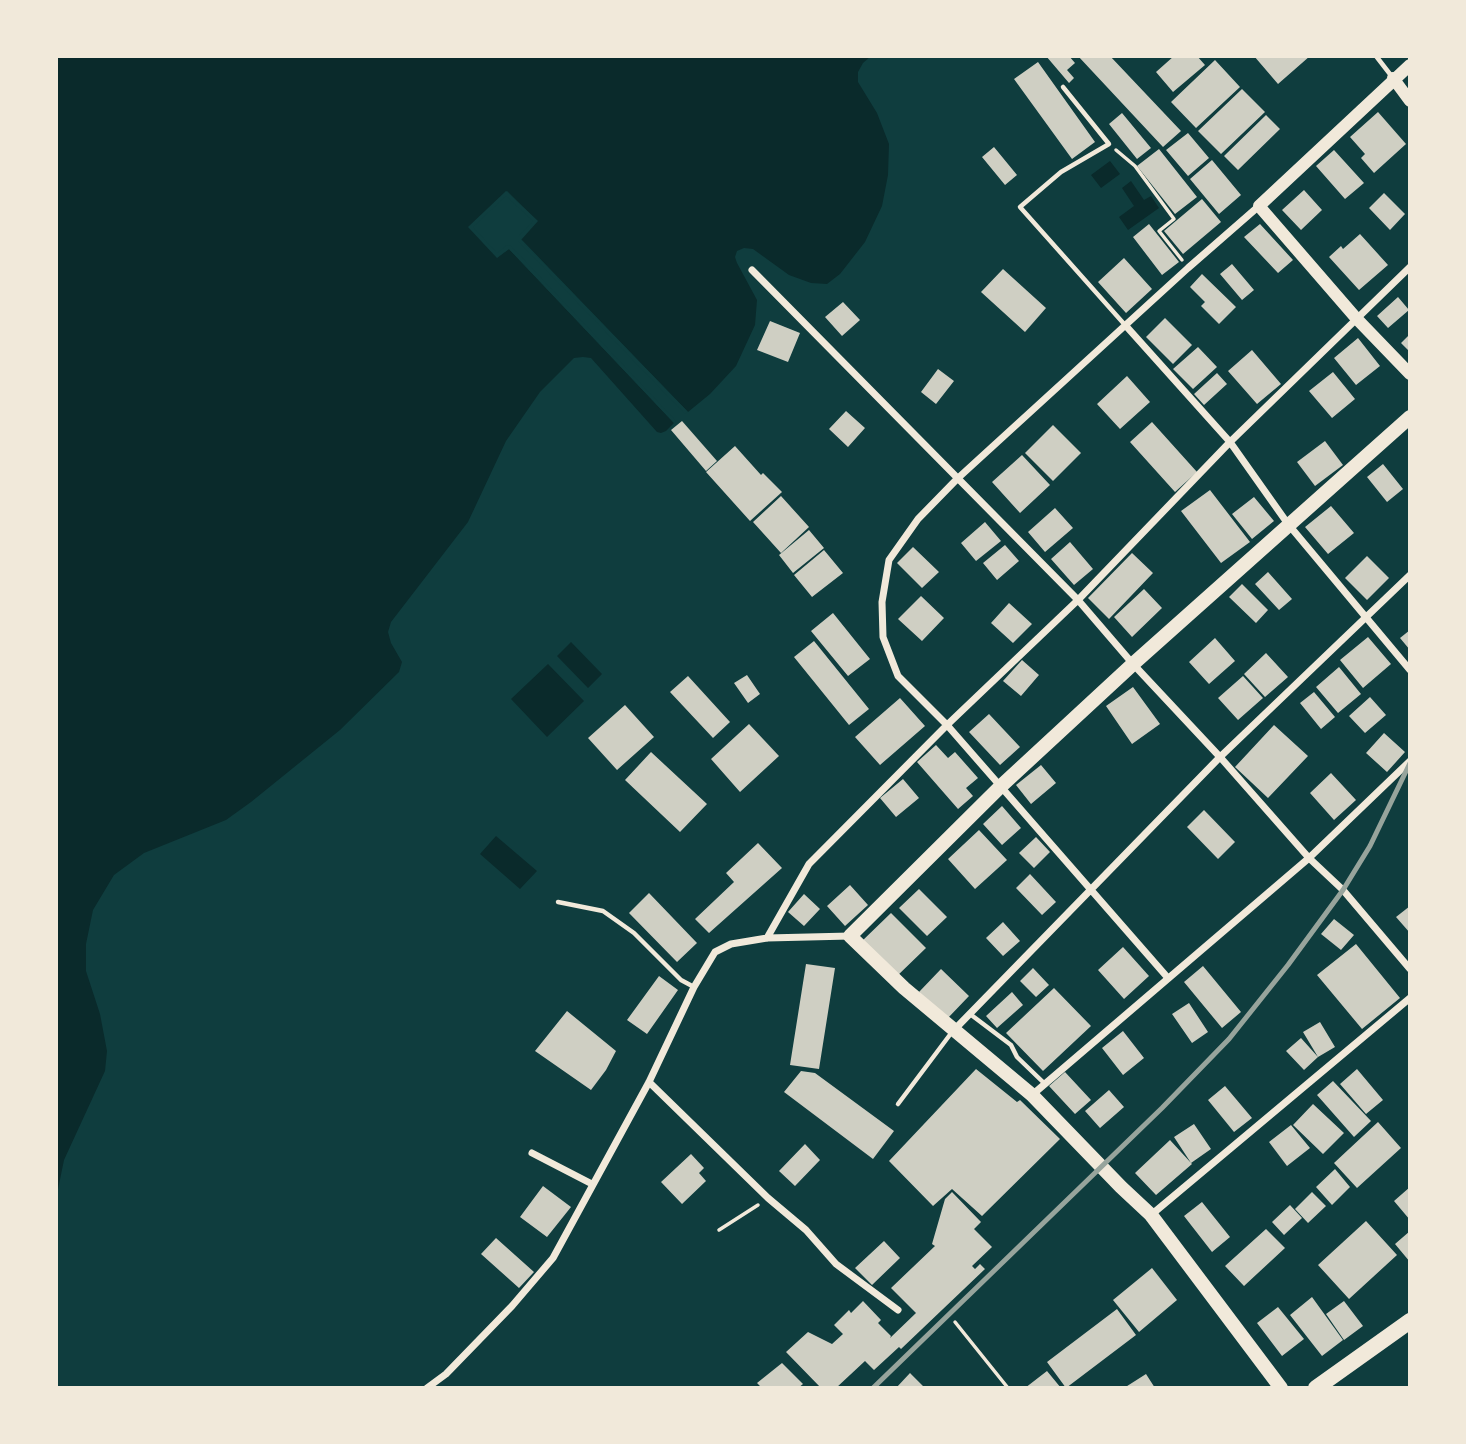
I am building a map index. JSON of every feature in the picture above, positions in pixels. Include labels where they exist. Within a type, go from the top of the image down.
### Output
[{"type":"main road","points":[[1281,1388],[1151,1215],[1121,1188],[1032,1095],[904,988],[850,936],[1000,787],[1410,416]]},
{"type":"main road","points":[[1316,1388],[1410,1321]]},
{"type":"street","points":[[1168,978],[947,725],[898,676],[883,637],[882,602],[889,560],[918,519],[957,479],[1259,206],[1393,78],[1410,65]]},
{"type":"street","points":[[1393,78],[1410,101]]},
{"type":"street","points":[[1259,206],[1356,318],[1410,374]]},
{"type":"street","points":[[767,938],[809,864],[947,725],[1077,600],[1230,442],[1410,267]]},
{"type":"street","points":[[752,270],[1077,600],[1309,858],[1343,890],[1410,969]]},
{"type":"street","points":[[1126,326],[1230,442],[1288,524],[1410,670]]},
{"type":"street","points":[[955,1029],[1220,757],[1410,575]]},
{"type":"street","points":[[1032,1095],[1309,858],[1410,761]]},
{"type":"street","points":[[427,1388],[446,1374],[553,1258],[649,1082],[694,987],[715,953],[731,944],[767,938],[850,936]]},
{"type":"street","points":[[1151,1215],[1410,998]]},
{"type":"street","points":[[649,1082],[768,1198],[806,1230],[836,1264],[898,1310]]},
{"type":"street","points":[[532,1153],[592,1184]]},
{"type":"lane","points":[[1376,56],[1393,78]]},
{"type":"lane","points":[[1063,87],[1110,144],[1061,172],[1020,206],[1126,326]]},
{"type":"lane","points":[[558,902],[603,911],[634,933],[681,980],[694,987]]},
{"type":"lane","points":[[970,1014],[1011,1045],[1017,1057],[1044,1083]]},
{"type":"lane","points":[[898,1104],[955,1029]]},
{"type":"path","points":[[1110,144],[1135,166],[1174,219],[1159,231],[1188,268]]},
{"type":"path","points":[[719,1230],[768,1198]]},
{"type":"path","points":[[955,1322],[1008,1388]]},
{"type":"water","points":[[56,56],[871,56],[858,72],[858,82],[877,113],[889,144],[888,175],[882,206],[865,242],[840,274],[827,284],[811,283],[789,275],[753,249],[744,248],[737,251],[737,263],[757,300],[755,325],[736,366],[710,394],[688,412],[521,239],[537,221],[507,191],[469,227],[497,257],[509,249],[674,423],[666,431],[657,432],[591,358],[574,358],[540,392],[506,441],[468,522],[391,622],[388,632],[391,643],[402,662],[399,672],[340,730],[226,820],[144,853],[114,875],[93,910],[86,944],[86,971],[100,1014],[107,1051],[105,1071],[64,1160],[56,1199]]},
{"type":"water","points":[[1110,161],[1120,174],[1101,188],[1091,175]]},
{"type":"water","points":[[1131,181],[1144,200],[1151,196],[1159,208],[1128,230],[1119,217],[1134,206],[1122,188]]},
{"type":"water","points":[[571,642],[602,674],[588,688],[557,656]]},
{"type":"water","points":[[548,664],[584,701],[547,737],[511,699]]},
{"type":"water","points":[[496,836],[537,871],[520,889],[480,854]]},
{"type":"pier","points":[[506,191],[538,221],[521,240],[688,412],[685,414],[518,241],[518,237],[533,221],[506,196],[473,227],[497,253],[507,245],[511,246],[676,421],[674,423],[509,249],[497,258],[468,227]]},
{"type":"building","points":[[1046,56],[1069,56],[1075,63],[1067,70],[1074,78],[1069,83]]},
{"type":"building","points":[[1078,56],[1110,56],[1181,131],[1163,147]]},
{"type":"building","points":[[1174,56],[1197,56],[1205,65],[1173,92],[1156,72]]},
{"type":"building","points":[[1254,56],[1310,56],[1278,84]]},
{"type":"building","points":[[1215,60],[1240,87],[1196,128],[1171,102]]},
{"type":"building","points":[[1038,62],[1095,142],[1072,159],[1014,79]]},
{"type":"building","points":[[1242,89],[1265,112],[1221,154],[1198,131]]},
{"type":"building","points":[[1378,112],[1406,144],[1374,173],[1361,158],[1365,154],[1350,137]]},
{"type":"building","points":[[1122,113],[1151,148],[1137,159],[1109,124]]},
{"type":"building","points":[[1266,115],[1280,129],[1238,170],[1224,156]]},
{"type":"building","points":[[1188,133],[1209,158],[1188,176],[1166,150]]},
{"type":"building","points":[[994,147],[1017,175],[1005,185],[982,157]]},
{"type":"building","points":[[1159,149],[1197,197],[1175,214],[1137,166]]},
{"type":"building","points":[[1334,150],[1364,183],[1345,199],[1316,166]]},
{"type":"building","points":[[1212,160],[1241,195],[1219,214],[1190,179]]},
{"type":"building","points":[[1304,190],[1322,210],[1301,230],[1282,210]]},
{"type":"building","points":[[1384,193],[1405,214],[1390,230],[1369,208]]},
{"type":"building","points":[[1202,199],[1221,222],[1183,254],[1164,231]]},
{"type":"building","points":[[1149,224],[1179,262],[1162,275],[1133,237]]},
{"type":"building","points":[[1260,224],[1293,260],[1278,273],[1244,237]]},
{"type":"building","points":[[1360,234],[1388,265],[1359,290],[1329,257]]},
{"type":"building","points":[[1124,258],[1152,289],[1126,313],[1098,282]]},
{"type":"building","points":[[1232,264],[1254,290],[1242,300],[1220,274]]},
{"type":"building","points":[[1003,269],[1046,308],[1025,332],[981,292]]},
{"type":"building","points":[[1202,274],[1236,307],[1219,324],[1201,306],[1205,302],[1190,287]]},
{"type":"building","points":[[1398,297],[1409,310],[1388,328],[1377,316]]},
{"type":"building","points":[[843,302],[860,320],[842,336],[825,317]]},
{"type":"building","points":[[1165,318],[1192,345],[1173,364],[1146,337]]},
{"type":"building","points":[[770,321],[800,333],[788,362],[757,350]]},
{"type":"building","points":[[1410,334],[1410,352],[1401,343]]},
{"type":"building","points":[[1358,338],[1380,366],[1356,385],[1334,358]]},
{"type":"building","points":[[1198,347],[1217,367],[1193,389],[1173,369]]},
{"type":"building","points":[[1252,350],[1281,384],[1257,404],[1228,371]]},
{"type":"building","points":[[938,369],[954,381],[936,404],[921,392]]},
{"type":"building","points":[[1333,372],[1355,399],[1332,418],[1309,391]]},
{"type":"building","points":[[1217,373],[1227,384],[1204,405],[1194,394]]},
{"type":"building","points":[[1127,376],[1150,402],[1120,429],[1097,404]]},
{"type":"building","points":[[846,411],[865,428],[848,447],[829,429]]},
{"type":"building","points":[[682,421],[717,461],[706,471],[671,430]]},
{"type":"building","points":[[1152,422],[1197,472],[1175,492],[1130,442]]},
{"type":"building","points":[[1053,425],[1081,453],[1053,481],[1025,453]]},
{"type":"building","points":[[1325,441],[1343,465],[1315,486],[1297,462]]},
{"type":"building","points":[[735,446],[761,475],[763,473],[782,492],[750,521],[706,472]]},
{"type":"building","points":[[1022,455],[1050,485],[1020,513],[992,482]]},
{"type":"building","points":[[1383,464],[1403,489],[1387,502],[1367,477]]},
{"type":"building","points":[[1210,490],[1250,542],[1221,563],[1181,511]]},
{"type":"building","points":[[781,496],[809,527],[781,553],[753,522]]},
{"type":"building","points":[[1254,497],[1274,521],[1252,539],[1232,514]]},
{"type":"building","points":[[1331,506],[1354,533],[1328,554],[1305,527]]},
{"type":"building","points":[[1055,508],[1073,528],[1045,552],[1028,532]]},
{"type":"building","points":[[985,522],[1001,541],[976,561],[961,543]]},
{"type":"building","points":[[809,530],[824,548],[793,573],[779,555]]},
{"type":"building","points":[[1070,542],[1093,569],[1074,585],[1051,559]]},
{"type":"building","points":[[1005,545],[1019,561],[997,580],[983,563]]},
{"type":"building","points":[[913,547],[939,572],[922,588],[897,563]]},
{"type":"building","points":[[824,550],[843,573],[812,597],[794,575]]},
{"type":"building","points":[[1132,553],[1153,573],[1109,619],[1088,598]]},
{"type":"building","points":[[1367,556],[1389,578],[1367,600],[1345,578]]},
{"type":"building","points":[[1268,572],[1292,599],[1279,610],[1255,584]]},
{"type":"building","points":[[1242,584],[1268,610],[1256,623],[1229,597]]},
{"type":"building","points":[[1144,589],[1162,608],[1132,637],[1114,617]]},
{"type":"building","points":[[921,596],[944,618],[922,641],[898,619]]},
{"type":"building","points":[[1009,603],[1032,624],[1013,643],[991,623]]},
{"type":"building","points":[[833,613],[870,659],[848,676],[811,631]]},
{"type":"building","points":[[1410,630],[1410,650],[1400,638]]},
{"type":"building","points":[[1368,637],[1391,664],[1363,688],[1340,660]]},
{"type":"building","points":[[1215,638],[1235,661],[1209,684],[1189,662]]},
{"type":"building","points":[[814,641],[869,709],[849,725],[794,657]]},
{"type":"building","points":[[1266,653],[1288,677],[1265,697],[1244,674]]},
{"type":"building","points":[[1022,660],[1039,675],[1021,696],[1003,681]]},
{"type":"building","points":[[1339,667],[1361,694],[1338,713],[1316,687]]},
{"type":"building","points":[[747,675],[760,694],[748,703],[734,683]]},
{"type":"building","points":[[688,676],[730,722],[713,738],[670,692]]},
{"type":"building","points":[[1243,676],[1263,698],[1238,720],[1218,698]]},
{"type":"building","points":[[1133,687],[1160,724],[1132,744],[1106,706]]},
{"type":"building","points":[[1314,692],[1335,717],[1321,729],[1300,703]]},
{"type":"building","points":[[1370,697],[1386,715],[1365,733],[1349,716]]},
{"type":"building","points":[[900,698],[925,726],[880,765],[855,737]]},
{"type":"building","points":[[625,705],[654,737],[617,770],[588,738]]},
{"type":"building","points":[[989,714],[1020,747],[1000,765],[969,732]]},
{"type":"building","points":[[749,724],[779,756],[740,792],[711,759]]},
{"type":"building","points":[[1274,725],[1308,756],[1268,798],[1235,767]]},
{"type":"building","points":[[1384,733],[1405,752],[1387,772],[1366,753]]},
{"type":"building","points":[[936,745],[948,758],[955,752],[978,778],[966,788],[973,796],[958,809],[917,762]]},
{"type":"building","points":[[651,752],[707,804],[680,832],[625,780]]},
{"type":"building","points":[[1041,765],[1056,783],[1031,804],[1016,785]]},
{"type":"building","points":[[1331,773],[1356,800],[1334,820],[1310,793]]},
{"type":"building","points":[[903,779],[919,798],[896,817],[880,798]]},
{"type":"building","points":[[1002,806],[1021,828],[1002,845],[983,824]]},
{"type":"building","points":[[1204,810],[1235,842],[1218,859],[1187,827]]},
{"type":"building","points":[[979,830],[1007,860],[975,889],[948,859]]},
{"type":"building","points":[[1036,837],[1050,852],[1034,868],[1019,853]]},
{"type":"building","points":[[758,843],[782,868],[709,933],[695,919],[734,882],[726,873]]},
{"type":"building","points":[[1030,874],[1056,902],[1042,915],[1016,888]]},
{"type":"building","points":[[850,885],[868,905],[845,926],[827,906]]},
{"type":"building","points":[[919,889],[947,917],[927,936],[899,908]]},
{"type":"building","points":[[649,893],[697,943],[677,962],[629,913]]},
{"type":"building","points":[[804,894],[820,909],[804,926],[788,912]]},
{"type":"building","points":[[1410,906],[1410,933],[1396,917]]},
{"type":"building","points":[[891,913],[926,948],[896,977],[861,942]]},
{"type":"building","points":[[1334,919],[1354,935],[1341,950],[1321,934]]},
{"type":"building","points":[[1003,922],[1020,941],[1003,956],[986,938]]},
{"type":"building","points":[[1356,944],[1400,998],[1362,1029],[1317,975]]},
{"type":"building","points":[[1123,947],[1149,976],[1124,999],[1098,970]]},
{"type":"building","points":[[806,964],[835,968],[819,1069],[790,1065]]},
{"type":"building","points":[[1203,966],[1241,1012],[1222,1028],[1184,982]]},
{"type":"building","points":[[1033,968],[1049,985],[1036,997],[1020,981]]},
{"type":"building","points":[[941,969],[969,996],[947,1019],[919,992]]},
{"type":"building","points":[[659,976],[678,990],[647,1034],[627,1020]]},
{"type":"building","points":[[1054,988],[1091,1026],[1043,1071],[1006,1033]]},
{"type":"building","points":[[1012,992],[1023,1005],[997,1028],[986,1016]]},
{"type":"building","points":[[1189,1003],[1208,1032],[1192,1043],[1172,1014]]},
{"type":"building","points":[[567,1011],[616,1051],[591,1090],[535,1051]]},
{"type":"building","points":[[1320,1022],[1335,1047],[1318,1057],[1303,1032]]},
{"type":"building","points":[[1123,1031],[1144,1058],[1123,1075],[1102,1048]]},
{"type":"building","points":[[1301,1038],[1318,1057],[1304,1070],[1286,1051]]},
{"type":"building","points":[[976,1069],[1017,1102],[1020,1100],[1060,1139],[982,1216],[952,1189],[933,1206],[889,1161]]},
{"type":"building","points":[[1357,1069],[1383,1100],[1366,1114],[1340,1084]]},
{"type":"building","points":[[801,1071],[815,1073],[894,1131],[873,1159],[784,1092]]},
{"type":"building","points":[[1065,1072],[1091,1100],[1075,1114],[1049,1086]]},
{"type":"building","points":[[1333,1081],[1371,1121],[1354,1137],[1317,1095]]},
{"type":"building","points":[[1225,1086],[1252,1118],[1234,1132],[1208,1100]]},
{"type":"building","points":[[1109,1090],[1124,1107],[1100,1128],[1085,1111]]},
{"type":"building","points":[[1313,1104],[1344,1133],[1323,1154],[1293,1125]]},
{"type":"building","points":[[1378,1122],[1401,1148],[1357,1188],[1334,1163]]},
{"type":"building","points":[[1194,1124],[1211,1149],[1191,1163],[1174,1137]]},
{"type":"building","points":[[1291,1125],[1310,1148],[1287,1166],[1269,1142]]},
{"type":"building","points":[[1170,1140],[1192,1164],[1156,1195],[1135,1173]]},
{"type":"building","points":[[805,1144],[820,1160],[795,1186],[779,1171]]},
{"type":"building","points":[[691,1154],[704,1168],[699,1173],[706,1181],[682,1204],[661,1182]]},
{"type":"building","points":[[1335,1169],[1350,1187],[1332,1205],[1316,1187]]},
{"type":"building","points":[[543,1186],[571,1207],[547,1237],[520,1217]]},
{"type":"building","points":[[1410,1187],[1410,1220],[1394,1201]]},
{"type":"building","points":[[952,1192],[981,1222],[974,1229],[992,1247],[972,1266],[975,1269],[980,1264],[985,1269],[901,1349],[899,1347],[874,1370],[865,1361],[836,1388],[821,1388],[786,1352],[808,1332],[832,1344],[843,1334],[834,1325],[863,1301],[881,1320],[878,1323],[890,1338],[916,1313],[891,1288],[935,1246],[932,1244],[945,1199]]},
{"type":"building","points":[[1312,1192],[1326,1206],[1308,1223],[1295,1209]]},
{"type":"building","points":[[1202,1202],[1230,1237],[1212,1252],[1184,1216]]},
{"type":"building","points":[[1290,1205],[1302,1218],[1284,1235],[1272,1222]]},
{"type":"building","points":[[1366,1221],[1397,1255],[1349,1299],[1318,1265]]},
{"type":"building","points":[[1266,1229],[1285,1248],[1244,1286],[1225,1266]]},
{"type":"building","points":[[1410,1231],[1410,1262],[1395,1244]]},
{"type":"building","points":[[496,1238],[534,1272],[519,1288],[481,1254]]},
{"type":"building","points":[[884,1241],[900,1258],[872,1285],[855,1268]]},
{"type":"building","points":[[1152,1268],[1177,1300],[1139,1332],[1113,1300]]},
{"type":"building","points":[[1312,1297],[1343,1340],[1322,1356],[1290,1315]]},
{"type":"building","points":[[1344,1301],[1363,1326],[1344,1340],[1326,1314]]},
{"type":"building","points":[[1278,1307],[1304,1339],[1282,1356],[1257,1323]]},
{"type":"building","points":[[1117,1309],[1136,1335],[1066,1388],[1047,1362]]},
{"type":"building","points":[[782,1363],[803,1384],[798,1388],[762,1388],[757,1383]]},
{"type":"building","points":[[1047,1371],[1061,1388],[1025,1388]]},
{"type":"building","points":[[910,1373],[925,1388],[896,1388]]},
{"type":"building","points":[[1146,1374],[1155,1388],[1124,1388]]},
{"type":"railway","points":[[873,1388],[1162,1108],[1229,1039],[1343,890],[1370,846],[1410,763]]}]
